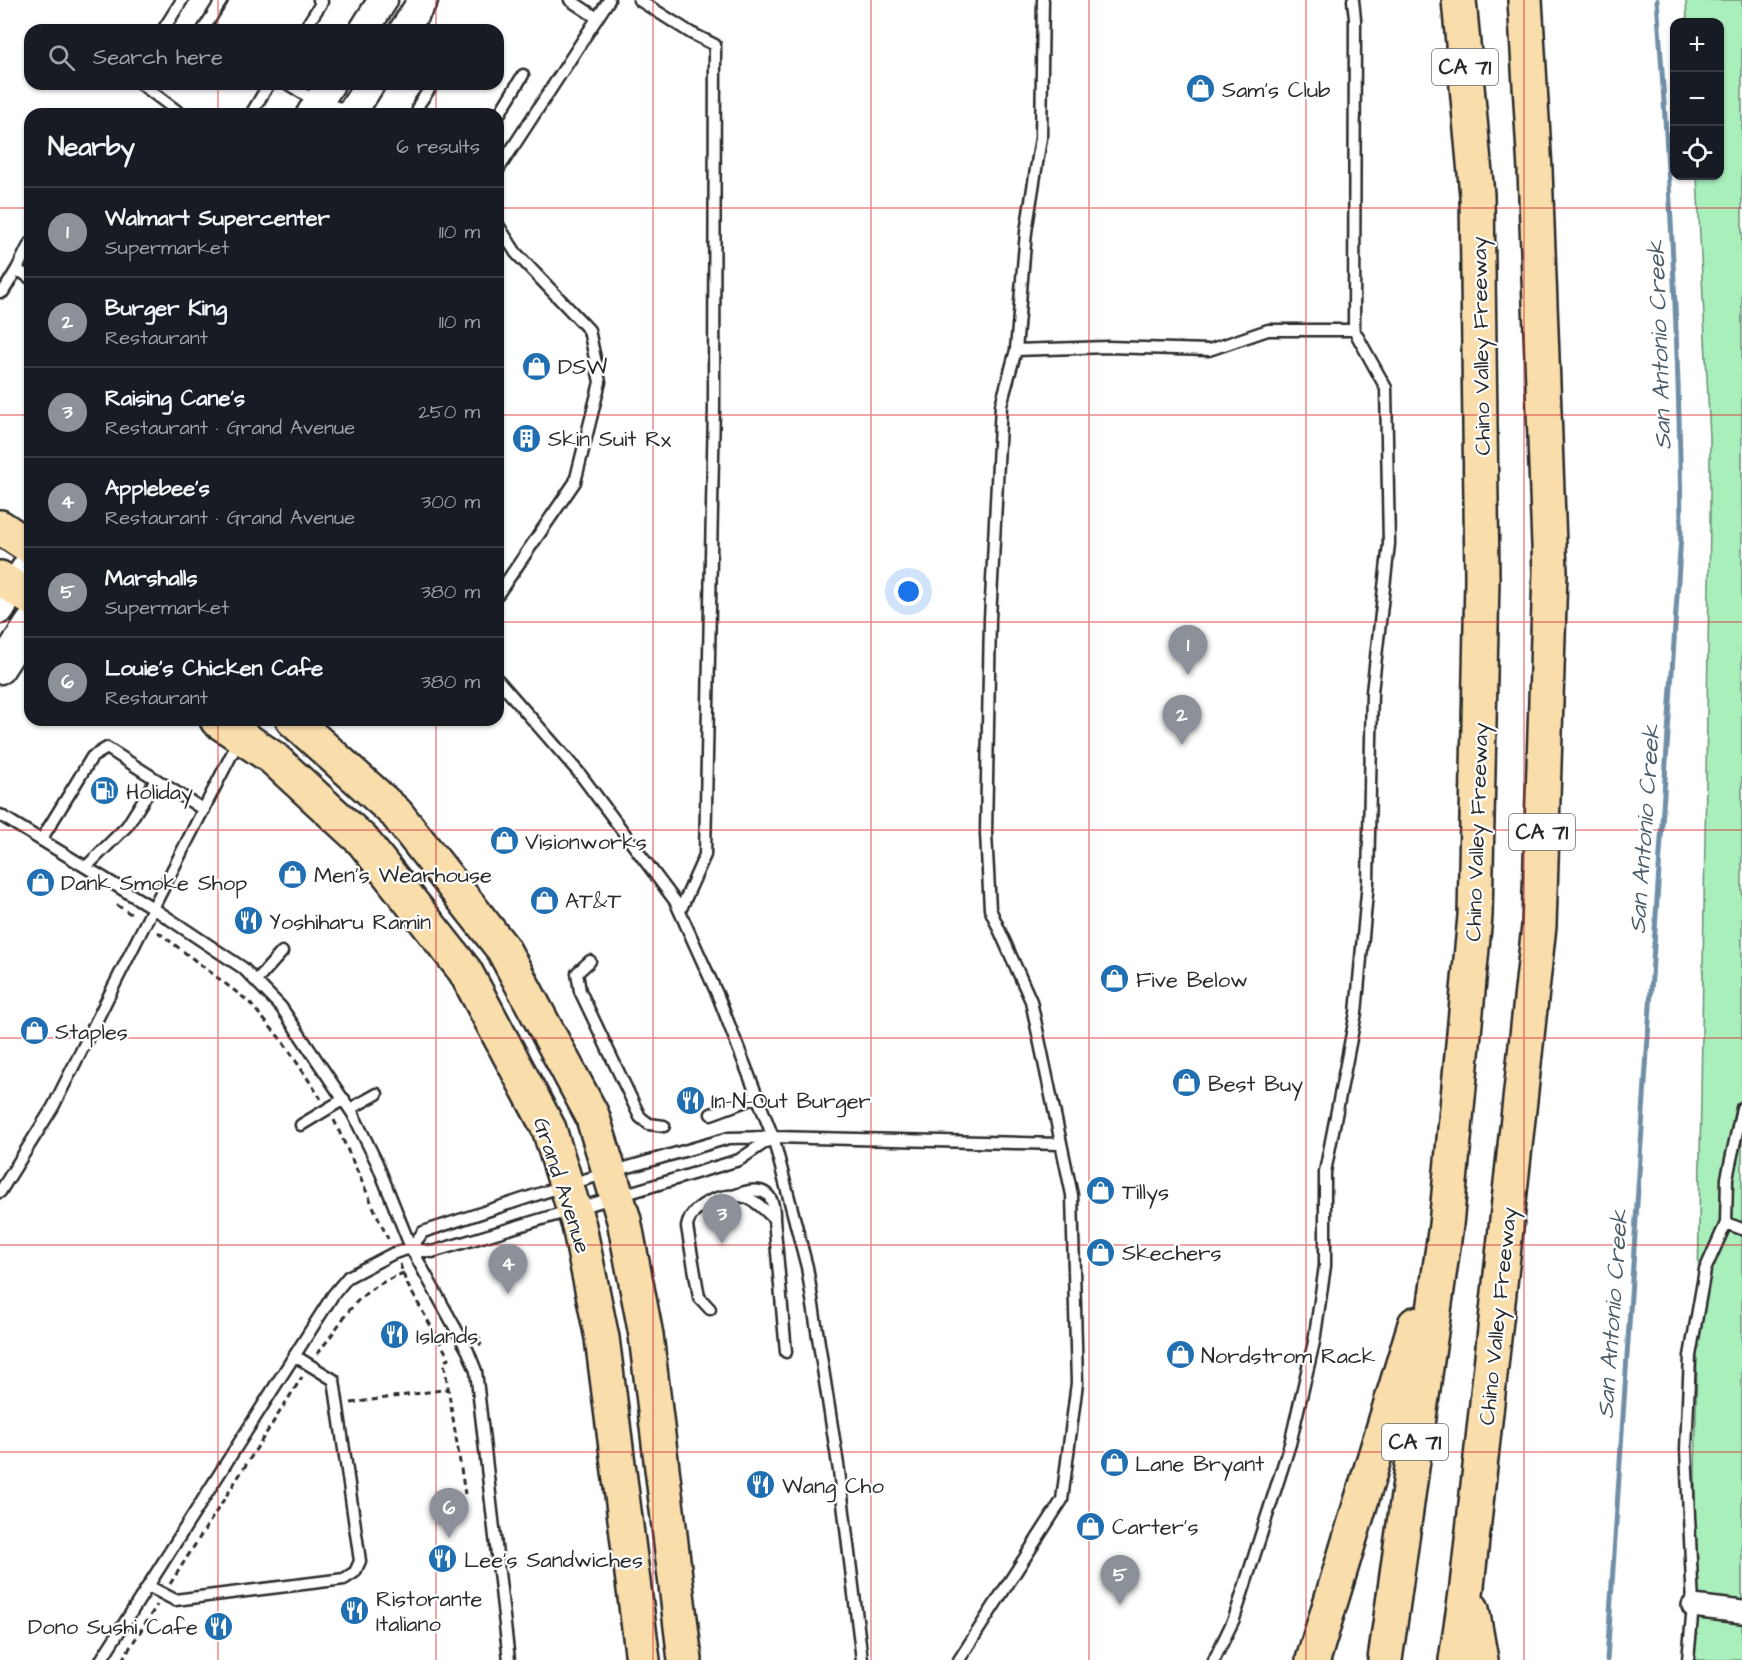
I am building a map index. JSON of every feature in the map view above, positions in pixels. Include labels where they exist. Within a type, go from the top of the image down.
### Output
[{"type":"main road","points":[[368,24],[383,0]]},
{"type":"main road","points":[[408,24],[423,0]]},
{"type":"main road","name":"Chino Valley Freeway","points":[[1384,1660],[1446,1225],[1475,916],[1482,578],[1477,195],[1459,0]]},
{"type":"main road","name":"Chino Valley Freeway","points":[[1456,1660],[1467,1586],[1539,915],[1550,572],[1536,193],[1525,0]]},
{"type":"main road","points":[[358,108],[367,90]]},
{"type":"main road","points":[[0,527],[24,543]]},
{"type":"main road","points":[[0,669],[24,632]]},
{"type":"main road","name":"Grand Avenue","points":[[300,726],[396,813],[503,949],[592,1115],[624,1220],[646,1335],[685,1660]]},
{"type":"main road","name":"Grand Avenue","points":[[229,728],[273,759],[363,841],[465,971],[549,1129],[591,1279],[602,1338],[643,1660]]},
{"type":"main road","points":[[1313,1660],[1446,1225]]},
{"type":"main road","points":[[1467,1586],[1481,1660]]},
{"type":"street","points":[[1693,1606],[1742,1612]]},
{"type":"lane","points":[[167,24],[182,0]]},
{"type":"lane","points":[[207,24],[222,0]]},
{"type":"lane","points":[[308,24],[322,2],[319,0]]},
{"type":"lane","points":[[504,161],[609,0]]},
{"type":"lane","points":[[639,0],[714,45],[714,407],[705,855],[680,911]]},
{"type":"lane","points":[[958,1660],[1062,1500],[1077,1383],[1072,1195],[1031,1000],[990,909],[986,833],[990,619],[1001,405],[1016,350],[1026,232],[1041,138],[1042,0]]},
{"type":"lane","points":[[1214,1660],[1234,1619],[1290,1444],[1314,1342],[1325,1266],[1325,1172],[1356,1013],[1368,882],[1372,692],[1389,544],[1386,388],[1354,330],[1355,19],[1353,0]]},
{"type":"lane","points":[[575,1],[597,18]]},
{"type":"lane","points":[[503,108],[524,75]]},
{"type":"lane","points":[[149,90],[173,108]]},
{"type":"lane","points":[[255,108],[265,90]]},
{"type":"lane","points":[[298,90],[321,104],[336,108]]},
{"type":"lane","points":[[418,108],[429,90]]},
{"type":"lane","points":[[504,234],[516,253],[589,330],[600,382],[575,482],[504,585]]},
{"type":"lane","points":[[0,292],[3,292],[24,255]]},
{"type":"lane","points":[[17,269],[24,274]]},
{"type":"lane","points":[[1016,350],[1108,347],[1209,350],[1268,330],[1354,330]]},
{"type":"lane","points":[[504,687],[583,778],[675,901],[718,996],[773,1137],[807,1267],[839,1471],[862,1660]]},
{"type":"lane","points":[[0,1192],[53,1107],[204,810],[229,728]]},
{"type":"lane","points":[[41,840],[92,757],[106,748],[117,752],[204,810]]},
{"type":"lane","points":[[86,867],[128,826],[156,780]]},
{"type":"lane","points":[[0,815],[153,908],[257,980],[281,1007],[347,1104],[377,1163],[411,1248],[468,1351],[476,1371],[509,1660]]},
{"type":"lane","points":[[257,980],[282,952]]},
{"type":"lane","points":[[590,962],[578,973],[580,990],[640,1117],[649,1124],[664,1126]]},
{"type":"lane","points":[[301,1125],[328,1108],[376,1094]]},
{"type":"lane","points":[[711,1114],[757,1097]]},
{"type":"lane","points":[[1688,1660],[1693,1606],[1686,1449],[1690,1356],[1705,1270],[1726,1223],[1727,1178],[1742,1108]]},
{"type":"lane","points":[[411,1248],[423,1232],[613,1186],[739,1160],[773,1137]]},
{"type":"lane","points":[[101,1660],[333,1295],[348,1277],[394,1253],[411,1248],[432,1252],[570,1198],[613,1186],[729,1138],[1061,1144]]},
{"type":"lane","points":[[710,1309],[699,1298],[687,1227],[688,1217],[694,1209],[718,1198],[736,1195],[751,1199],[774,1219],[786,1352]]},
{"type":"lane","points":[[1726,1223],[1742,1228]]},
{"type":"lane","points":[[148,1586],[162,1596],[175,1600],[344,1579],[355,1572],[360,1561],[334,1380],[296,1356]]},
{"type":"path","points":[[117,905],[221,977],[248,1001],[284,1043],[328,1108],[404,1273],[406,1282],[449,1358],[444,1362],[465,1494]]},
{"type":"path","points":[[122,1660],[310,1365],[364,1292],[380,1282],[422,1268]]},
{"type":"path","points":[[351,1403],[449,1389]]},
{"type":"green space","points":[[1686,0],[1742,0],[1742,1660],[1688,1660],[1693,1606],[1710,521],[1710,438],[1697,180],[1724,180],[1724,18],[1687,18]]},
{"type":"waterway","name":"San Antonio Creek","points":[[1607,1660],[1681,535],[1674,268],[1657,0]]},
{"type":"place","name":"Sam's Club","points":[[1201,89]]},
{"type":"place","name":"DSW","points":[[537,366]]},
{"type":"place","name":"Skin Suit Rx","points":[[527,438]]},
{"type":"place","name":"Walmart Supercenter","points":[[1188,675]]},
{"type":"place","name":"Burger King","points":[[1182,745]]},
{"type":"place","name":"Holiday","points":[[105,791]]},
{"type":"place","name":"Visionworks","points":[[504,841]]},
{"type":"place","name":"Men's Wearhouse","points":[[293,874]]},
{"type":"place","name":"Dank Smoke Shop","points":[[40,882]]},
{"type":"place","name":"AT&T","points":[[544,900]]},
{"type":"place","name":"Yoshiharu Ramin","points":[[248,921]]},
{"type":"place","name":"Five Below","points":[[1115,979]]},
{"type":"place","name":"Staples","points":[[34,1031]]},
{"type":"place","name":"Best Buy","points":[[1187,1083]]},
{"type":"place","name":"In-N-Out Burger","points":[[690,1100]]},
{"type":"place","name":"Tillys","points":[[1101,1191]]},
{"type":"place","name":"Raising Cane's","points":[[722,1244]]},
{"type":"place","name":"Skechers","points":[[1101,1252]]},
{"type":"place","name":"Applebee's","points":[[508,1294]]},
{"type":"place","name":"Islands","points":[[395,1335]]},
{"type":"place","name":"Nordstrom Rack","points":[[1180,1355]]},
{"type":"place","name":"Lane Bryant","points":[[1114,1463]]},
{"type":"place","name":"Wang Cho","points":[[761,1485]]},
{"type":"place","name":"Carter's","points":[[1091,1526]]},
{"type":"place","name":"Louie's Chicken Cafe","points":[[449,1538]]},
{"type":"place","name":"Lee's Sandwiches","points":[[443,1559]]},
{"type":"place","name":"Marshalls","points":[[1120,1605]]},
{"type":"place","name":"Ristorante Italiano","points":[[355,1611]]},
{"type":"place","name":"Dono Sushi Cafe","points":[[219,1626]]}]
